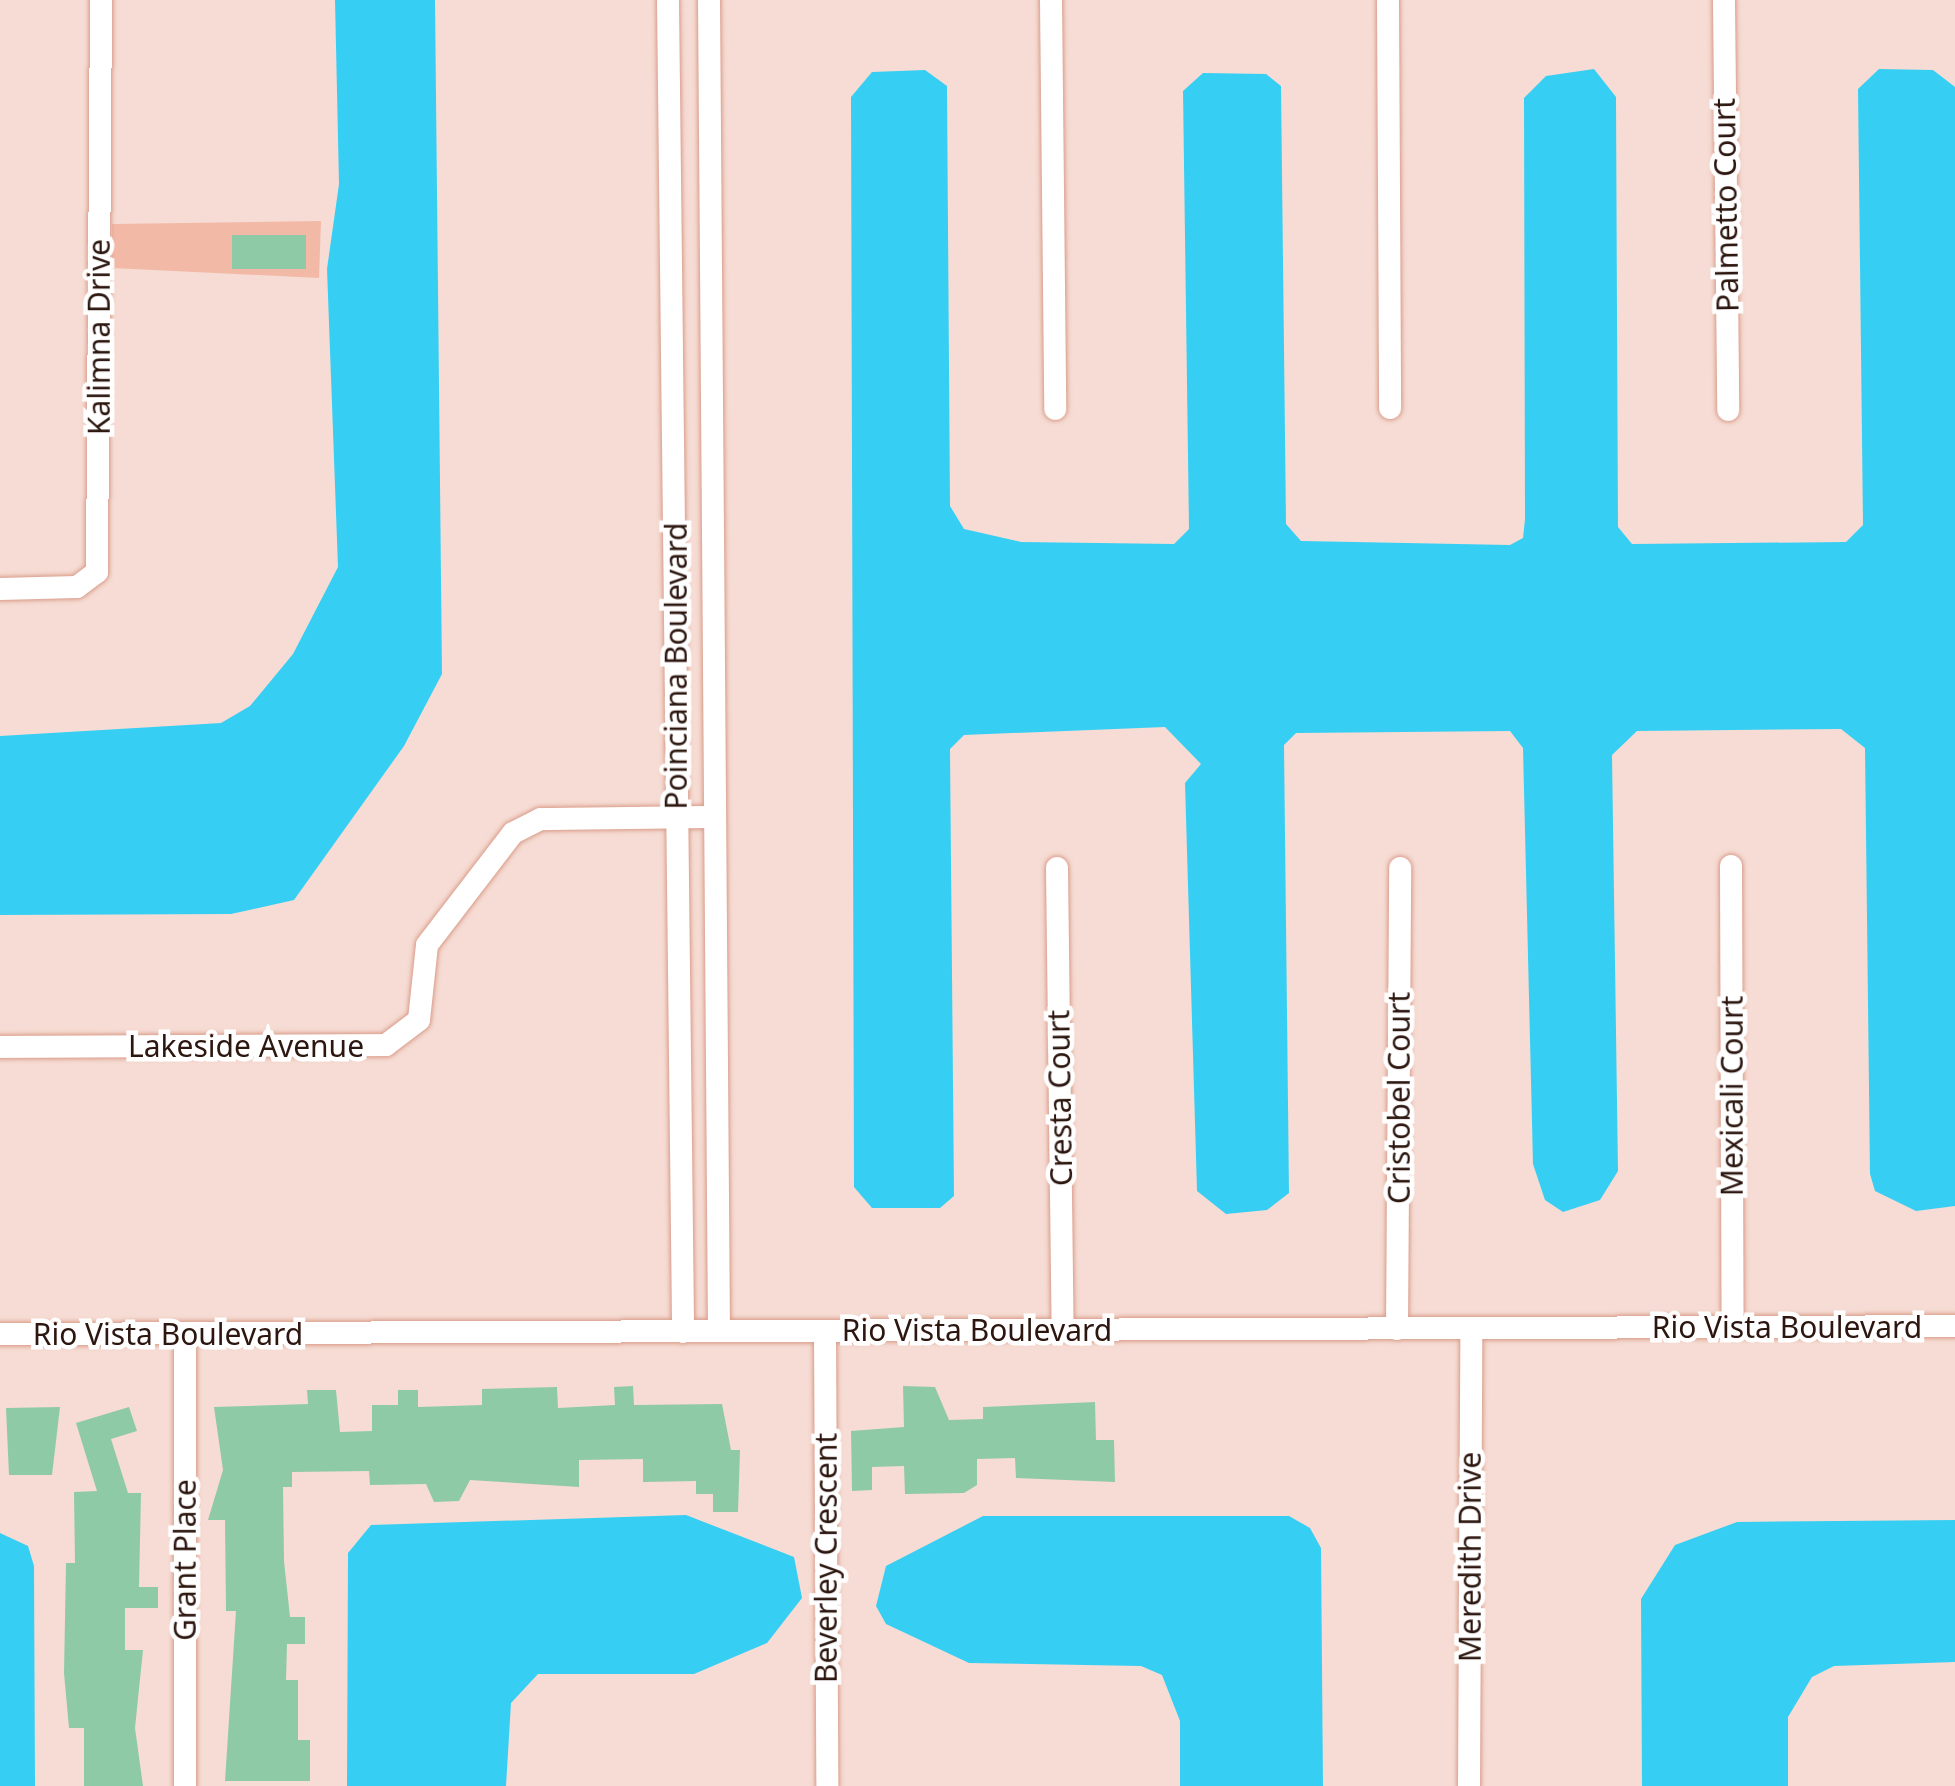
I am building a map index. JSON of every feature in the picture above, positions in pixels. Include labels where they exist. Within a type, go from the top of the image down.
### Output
[{"type":"street","name":"Kalimna Drive","points":[[0,589],[77,587],[97,572],[101,0]]},
{"type":"street","name":"Poinciana Boulevard","points":[[668,0],[682,1332]]},
{"type":"street","name":"Poinciana Boulevard","points":[[709,0],[718,1331]]},
{"type":"street","points":[[1051,0],[1055,409]]},
{"type":"street","points":[[1388,0],[1390,408]]},
{"type":"street","name":"Palmetto Court","points":[[1724,0],[1728,410]]},
{"type":"street","points":[[675,382],[712,382]]},
{"type":"street","name":"Lakeside Avenue","points":[[0,1047],[386,1045],[418,1020],[427,945],[513,832],[541,819],[715,817]]},
{"type":"street","name":"Mexicali Court","points":[[1731,866],[1734,1326]]},
{"type":"street","name":"Cresta Court","points":[[1057,868],[1063,1328]]},
{"type":"street","name":"Cristobel Court","points":[[1397,1329],[1400,868]]},
{"type":"street","name":"Rio Vista Boulevard","points":[[0,1334],[1955,1326]]},
{"type":"street","name":"Meredith Drive","points":[[1468,1786],[1471,1328]]},
{"type":"street","name":"Beverley Crescent","points":[[824,1331],[827,1786]]},
{"type":"street","name":"Grant Place","points":[[185,1334],[185,1786]]},
{"type":"shaded area","points":[[321,221],[319,278],[112,268],[112,224]]},
{"type":"water","points":[[335,0],[435,0],[442,674],[404,746],[294,900],[231,914],[0,915],[0,736],[221,723],[250,706],[293,654],[338,567],[327,269],[339,184]]},
{"type":"water","points":[[1594,69],[1616,97],[1618,527],[1632,544],[1846,542],[1863,525],[1858,89],[1879,69],[1933,70],[1955,87],[1955,1206],[1916,1211],[1875,1191],[1870,1174],[1865,748],[1841,729],[1637,731],[1612,755],[1618,1171],[1600,1200],[1563,1212],[1545,1200],[1533,1164],[1523,748],[1510,731],[1296,733],[1284,745],[1289,1193],[1267,1210],[1226,1214],[1197,1191],[1185,783],[1201,764],[1165,727],[964,735],[950,749],[954,1196],[940,1208],[872,1208],[854,1187],[851,97],[872,72],[925,70],[947,86],[950,506],[964,529],[1021,542],[1174,544],[1189,529],[1183,91],[1203,73],[1266,74],[1281,86],[1286,524],[1301,541],[1510,545],[1523,538],[1525,519],[1524,98],[1546,76]]},
{"type":"water","points":[[686,1515],[794,1557],[802,1598],[767,1643],[694,1674],[538,1674],[511,1703],[506,1786],[347,1786],[348,1553],[371,1525]]},
{"type":"water","points":[[983,1516],[1289,1516],[1310,1528],[1321,1548],[1323,1786],[1180,1786],[1180,1721],[1162,1675],[1141,1666],[969,1663],[886,1624],[876,1606],[886,1566]]},
{"type":"water","points":[[1955,1520],[1955,1662],[1834,1666],[1812,1677],[1788,1717],[1788,1786],[1642,1786],[1641,1599],[1675,1545],[1737,1522]]},
{"type":"water","points":[[0,1533],[28,1546],[34,1566],[35,1786],[0,1786]]},
{"type":"building","points":[[232,235],[306,235],[306,269],[232,269]]},
{"type":"building","points":[[633,1386],[634,1405],[722,1404],[731,1450],[740,1450],[738,1512],[713,1512],[713,1494],[696,1494],[696,1481],[643,1482],[643,1459],[579,1460],[579,1487],[470,1480],[459,1501],[434,1502],[426,1484],[370,1485],[369,1471],[292,1472],[292,1487],[283,1487],[284,1561],[290,1617],[305,1617],[305,1644],[287,1644],[286,1680],[298,1680],[298,1740],[310,1740],[310,1781],[225,1781],[236,1611],[226,1611],[225,1520],[208,1520],[223,1470],[214,1407],[308,1404],[307,1390],[336,1390],[340,1432],[372,1431],[372,1405],[398,1405],[398,1390],[418,1390],[418,1407],[482,1405],[482,1389],[557,1387],[558,1408],[615,1405],[614,1387]]},
{"type":"building","points":[[903,1386],[935,1387],[949,1420],[983,1419],[983,1407],[1095,1402],[1096,1440],[1114,1440],[1115,1482],[1016,1478],[1015,1458],[977,1459],[977,1485],[964,1493],[905,1494],[904,1466],[872,1467],[872,1490],[852,1491],[851,1431],[904,1427]]},
{"type":"building","points":[[60,1407],[52,1475],[9,1475],[6,1408]]},
{"type":"building","points":[[129,1407],[137,1431],[111,1439],[128,1493],[141,1493],[139,1587],[158,1587],[158,1608],[125,1608],[125,1650],[143,1650],[135,1728],[143,1786],[84,1786],[84,1728],[69,1728],[64,1673],[66,1563],[75,1563],[74,1492],[97,1491],[76,1423]]}]
